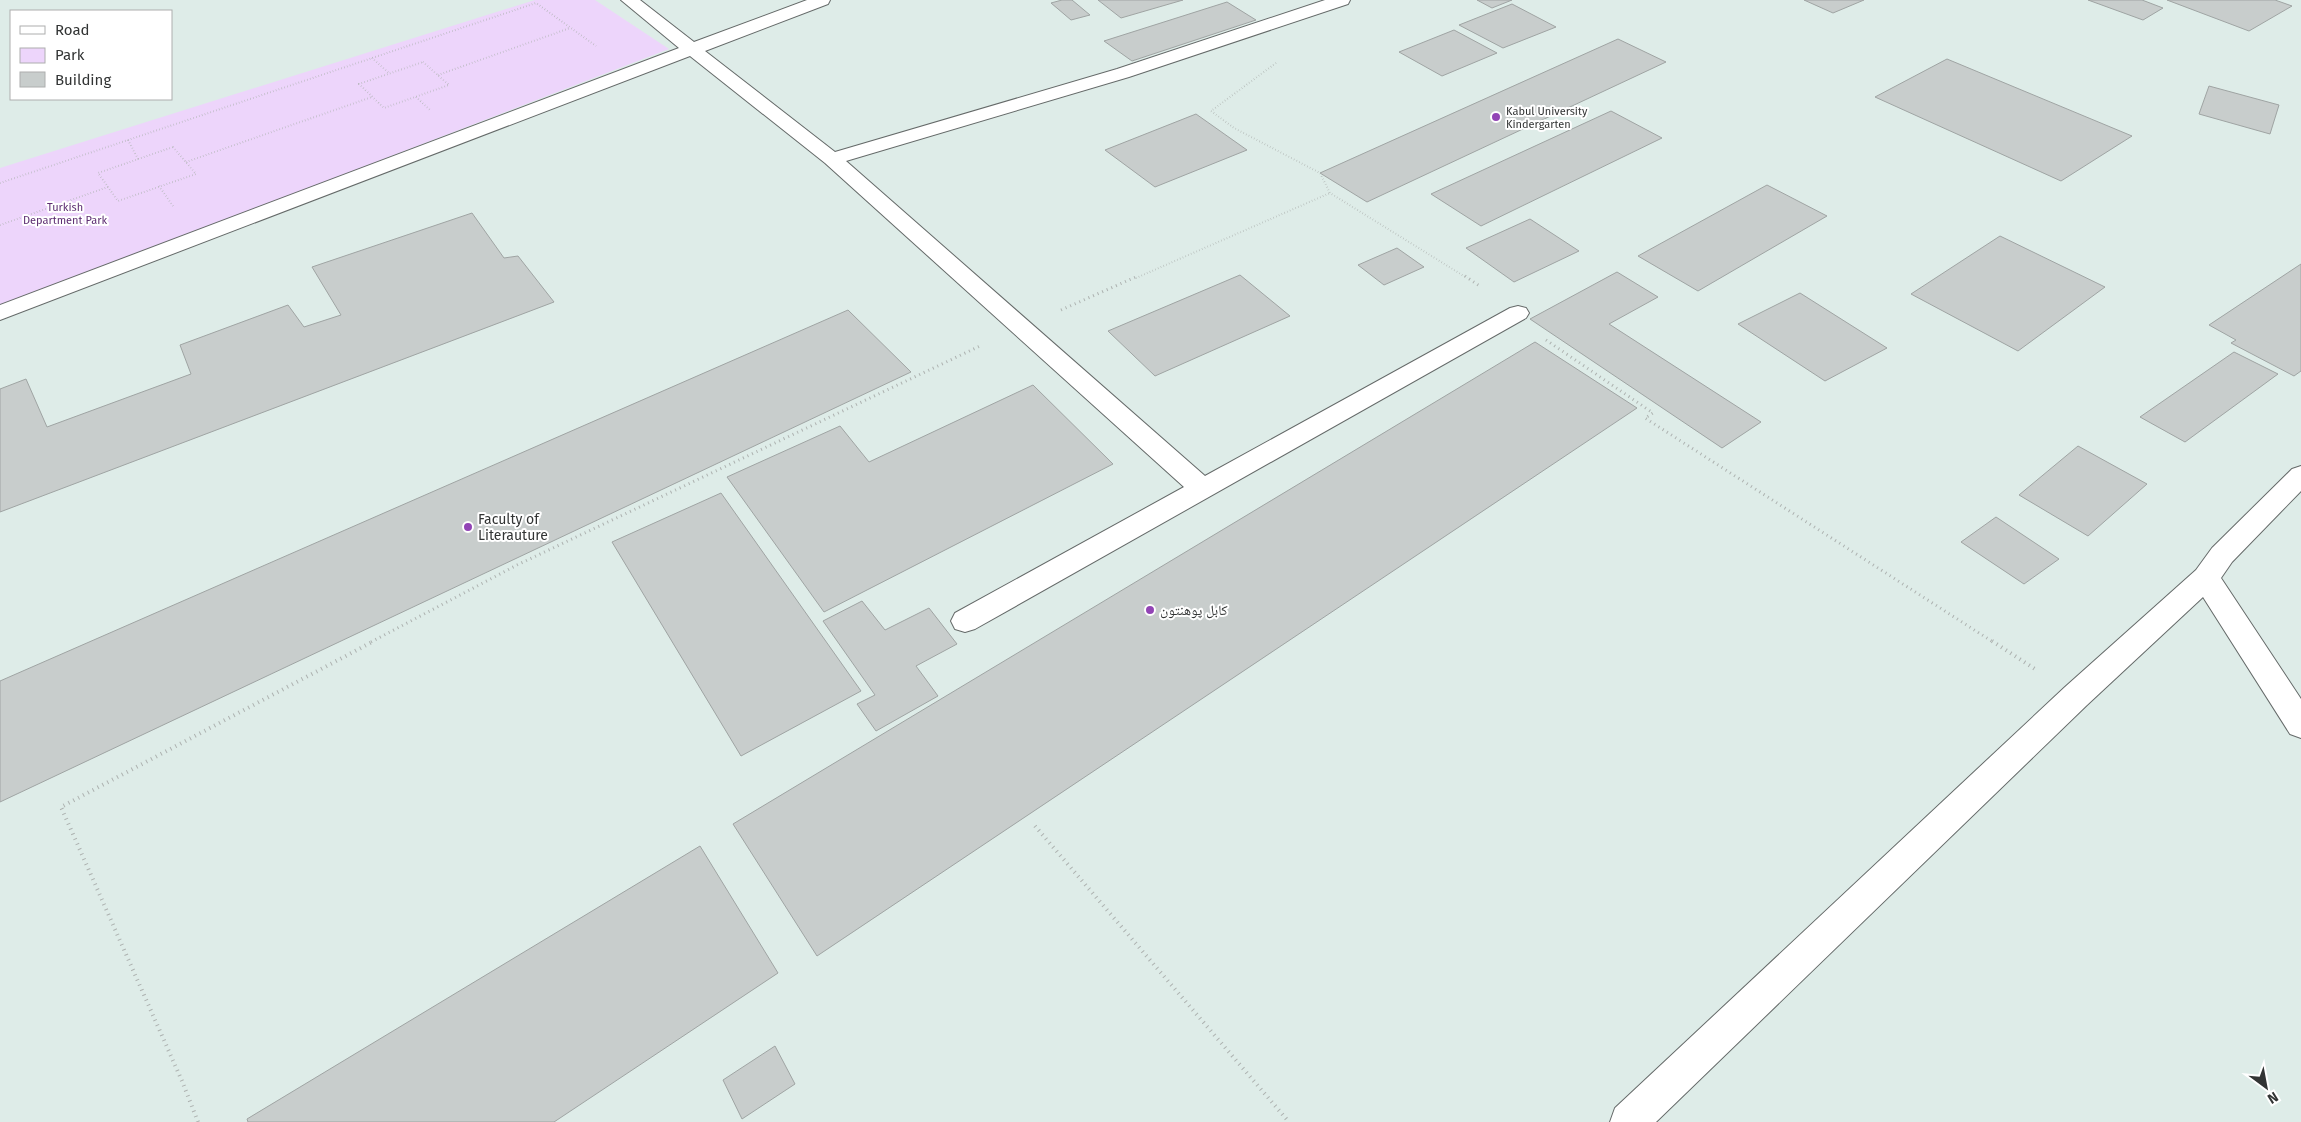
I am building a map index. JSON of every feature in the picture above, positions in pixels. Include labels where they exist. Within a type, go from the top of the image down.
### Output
[{"type":"lane","points":[[629,0],[832,159],[1203,489]]},
{"type":"lane","points":[[0,312],[822,0]]},
{"type":"lane","points":[[832,159],[1123,74],[1342,0]]},
{"type":"lane","points":[[965,622],[1518,313]]},
{"type":"lane","points":[[1629,1122],[2076,696],[2206,578],[2222,555],[2301,475]]},
{"type":"lane","points":[[2206,578],[2301,724]]},
{"type":"path","points":[[0,183],[536,3],[598,48]]},
{"type":"path","points":[[438,74],[571,28]]},
{"type":"path","points":[[372,58],[390,74]]},
{"type":"path","points":[[1282,58],[1210,111],[1234,128],[1320,172],[1330,193],[1435,256],[1518,313],[1551,344],[1653,413],[1645,418],[2076,696]]},
{"type":"path","points":[[423,62],[449,85],[384,108],[359,84],[390,74],[423,62]]},
{"type":"path","points":[[186,162],[372,96]]},
{"type":"path","points":[[416,97],[433,113]]},
{"type":"path","points":[[128,140],[138,159]]},
{"type":"path","points":[[174,147],[196,174],[118,201],[98,173],[138,159],[174,147]]},
{"type":"path","points":[[159,186],[173,207]]},
{"type":"path","points":[[0,225],[108,187]]},
{"type":"path","points":[[198,1122],[182,1081],[61,807],[517,564],[1021,327],[1330,193]]},
{"type":"path","points":[[1035,826],[1289,1122]]},
{"type":"shaded area","name":"کابل پوهنتون","points":[[0,0],[2301,0],[2301,1122],[0,1122]]},
{"type":"green space","name":"Turkish Department Park","points":[[535,0],[595,0],[669,49],[0,307],[0,168]]},
{"type":"building","points":[[1072,0],[1090,15],[1071,20],[1051,3]]},
{"type":"building","points":[[1098,0],[1183,0],[1121,18]]},
{"type":"building","points":[[1477,0],[1512,0],[1492,8]]},
{"type":"building","points":[[1804,0],[1864,0],[1833,13]]},
{"type":"building","points":[[2088,0],[2142,0],[2163,8],[2143,20]]},
{"type":"building","points":[[2167,0],[2275,0],[2292,6],[2249,31]]},
{"type":"building","points":[[1227,2],[1256,20],[1132,61],[1104,41]]},
{"type":"building","points":[[1512,4],[1556,27],[1503,48],[1459,25]]},
{"type":"building","points":[[1454,30],[1497,53],[1442,76],[1399,52]]},
{"type":"building","name":"Kabul University Kindergarten","points":[[1618,39],[1666,62],[1367,202],[1320,173]]},
{"type":"building","points":[[1947,59],[2132,136],[2061,181],[1875,97]]},
{"type":"building","points":[[2209,86],[2279,105],[2270,134],[2199,114]]},
{"type":"building","points":[[1611,111],[1662,138],[1481,226],[1431,194]]},
{"type":"building","points":[[1196,114],[1247,150],[1155,187],[1105,150]]},
{"type":"building","points":[[1767,185],[1827,216],[1698,291],[1638,256]]},
{"type":"building","points":[[472,213],[504,258],[518,256],[554,302],[0,512],[0,389],[26,379],[47,427],[191,374],[180,345],[288,305],[304,327],[341,315],[312,267]]},
{"type":"building","points":[[1530,219],[1579,251],[1514,282],[1466,248]]},
{"type":"building","points":[[2000,236],[2105,287],[2018,351],[1911,294]]},
{"type":"building","points":[[1397,248],[1424,267],[1384,285],[1358,265]]},
{"type":"building","points":[[2301,264],[2301,371],[2294,376],[2231,343],[2236,340],[2209,325]]},
{"type":"building","points":[[1617,272],[1658,297],[1609,324],[1761,422],[1722,448],[1530,319]]},
{"type":"building","points":[[1240,275],[1290,316],[1155,376],[1108,331]]},
{"type":"building","points":[[1800,293],[1887,348],[1825,381],[1738,324]]},
{"type":"building","name":"Faculty of Literauture","points":[[848,310],[911,372],[0,802],[0,681]]},
{"type":"building","points":[[1535,342],[1637,408],[817,956],[733,824]]},
{"type":"building","points":[[2234,352],[2278,374],[2185,442],[2140,417]]},
{"type":"building","points":[[1033,385],[1113,464],[824,612],[727,477],[840,426],[869,462]]},
{"type":"building","points":[[2078,446],[2147,484],[2088,536],[2019,495]]},
{"type":"building","points":[[721,493],[861,691],[741,756],[612,542]]},
{"type":"building","points":[[1996,517],[2059,559],[2024,584],[1961,542]]},
{"type":"building","points":[[862,601],[885,630],[929,608],[957,644],[916,666],[938,696],[876,731],[857,704],[875,695],[823,621]]},
{"type":"building","points":[[700,846],[778,973],[554,1122],[248,1122],[247,1119]]},
{"type":"building","points":[[775,1046],[795,1084],[742,1119],[723,1080]]},
{"type":"place","name":"Kabul University Kindergarten","points":[[1496,117]]},
{"type":"place","name":"Faculty of Literauture","points":[[468,527]]},
{"type":"place","name":"کابل پوهنتون","points":[[1150,610]]}]
